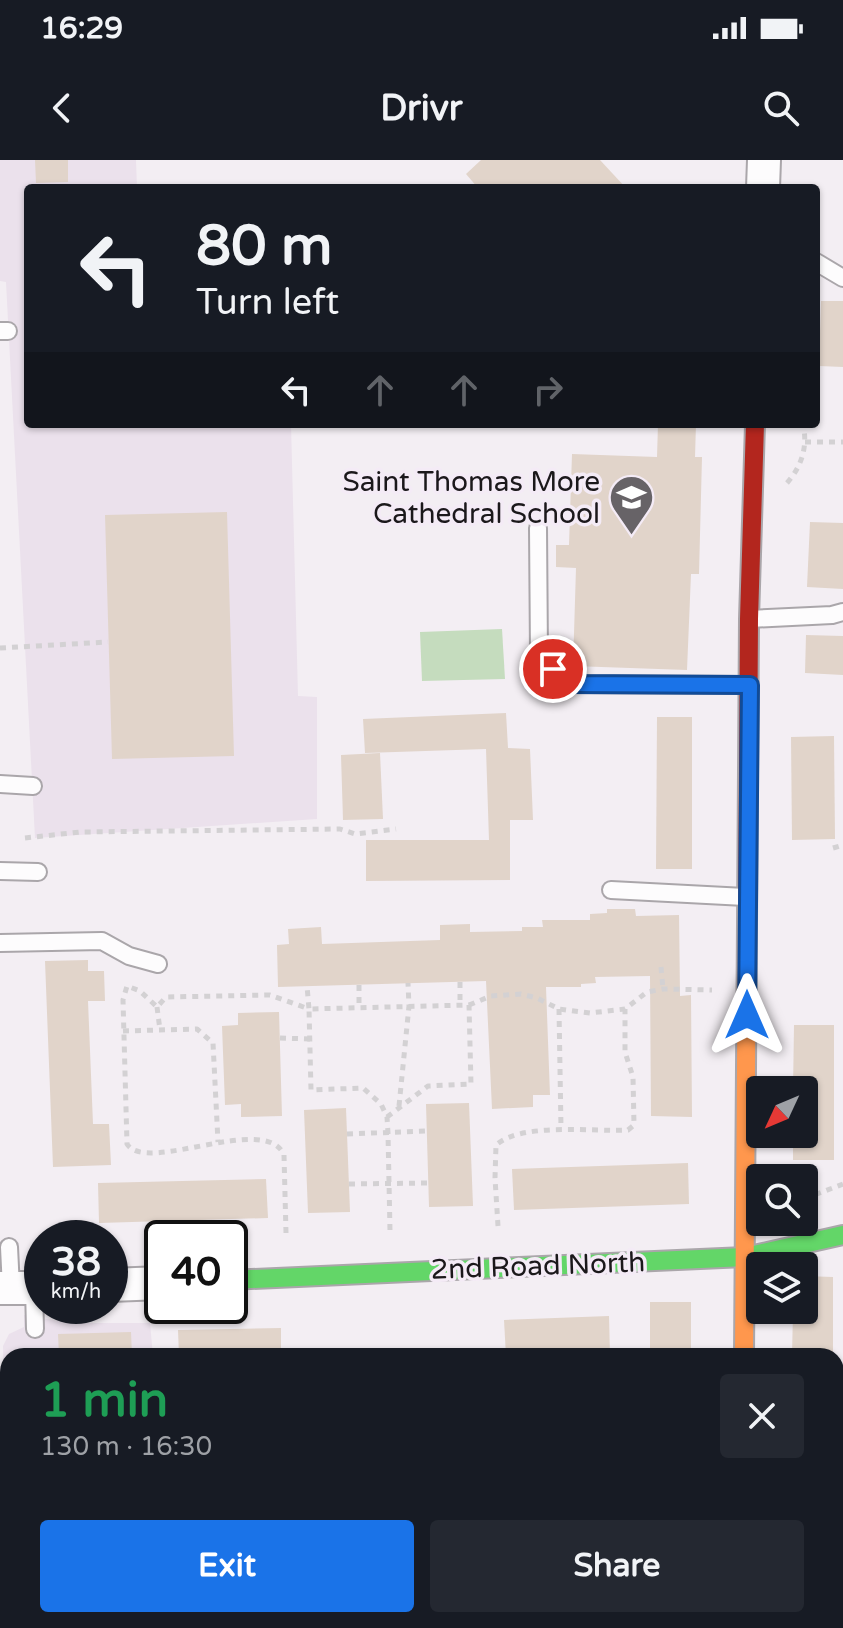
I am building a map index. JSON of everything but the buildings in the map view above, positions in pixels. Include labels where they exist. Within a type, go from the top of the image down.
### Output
[{"type":"street","points":[[763,184],[764,160]]},
{"type":"street","points":[[744,1348],[749,619],[755,428]]},
{"type":"street","name":"2nd Road North","points":[[248,1279],[745,1257],[843,1235]]},
{"type":"lane","points":[[820,264],[843,278]]},
{"type":"lane","points":[[538,528],[539,655],[567,684],[750,685]]},
{"type":"lane","points":[[749,619],[843,612]]},
{"type":"lane","points":[[0,784],[33,786]]},
{"type":"lane","points":[[0,871],[38,872]]},
{"type":"lane","points":[[611,890],[748,897]]},
{"type":"lane","points":[[0,943],[102,941],[129,956],[158,964]]},
{"type":"lane","points":[[9,1247],[35,1329]]},
{"type":"path","points":[[781,488],[795,474],[805,442],[803,428]]},
{"type":"path","points":[[805,442],[843,442]]},
{"type":"path","points":[[0,648],[108,642]]},
{"type":"path","points":[[25,838],[80,832],[340,829],[355,834],[396,829]]},
{"type":"path","points":[[833,848],[843,845]]},
{"type":"path","points":[[661,967],[663,989]]},
{"type":"path","points":[[460,982],[460,1005]]},
{"type":"path","points":[[398,1107],[409,1006],[408,983]]},
{"type":"path","points":[[359,985],[359,1008]]},
{"type":"path","points":[[160,1030],[157,1007],[140,991],[127,986],[123,1000],[123,1031],[127,1144],[131,1151],[167,1152],[218,1142],[270,1141],[280,1146],[284,1155],[286,1233]]},
{"type":"path","points":[[307,986],[311,1090],[363,1088],[374,1095],[387,1117],[390,1231]]},
{"type":"path","points":[[157,1007],[166,997],[270,995],[309,1009],[469,1005],[491,996],[521,994],[559,1009],[590,1013],[625,1009],[647,992],[663,989],[726,990]]},
{"type":"path","points":[[387,1117],[428,1086],[471,1084],[469,1005]]},
{"type":"path","points":[[559,1009],[561,1128]]},
{"type":"path","points":[[498,1226],[496,1145],[514,1134],[561,1128],[597,1132],[628,1130],[634,1125],[633,1077],[625,1052],[625,1009]]},
{"type":"path","points":[[123,1031],[197,1029],[213,1043],[218,1142]]},
{"type":"path","points":[[280,1038],[310,1039]]},
{"type":"path","points":[[347,1134],[427,1131]]},
{"type":"path","points":[[349,1184],[428,1183]]},
{"type":"path","points":[[818,1194],[843,1184]]},
{"type":"shaded area","points":[[0,160],[136,160],[137,184],[24,184],[24,428],[291,428],[298,696],[317,697],[317,819],[35,838],[6,282],[0,281]]},
{"type":"shaded area","points":[[144,1323],[150,1324],[152,1348],[3,1348],[9,1334],[24,1327],[24,1324]]},
{"type":"green space","points":[[502,629],[505,679],[422,681],[420,632]]},
{"type":"traffic: fast","points":[[248,1279],[745,1257],[843,1235]]},
{"type":"traffic: slow","points":[[744,1348],[747,924]]},
{"type":"traffic: jam","points":[[747,924],[749,619],[755,428]]},
{"type":"place","name":"Saint Thomas More Cathedral School","points":[[631,537]]},
{"type":"route","points":[[553,669],[567,684],[750,685],[747,1015]]}]
